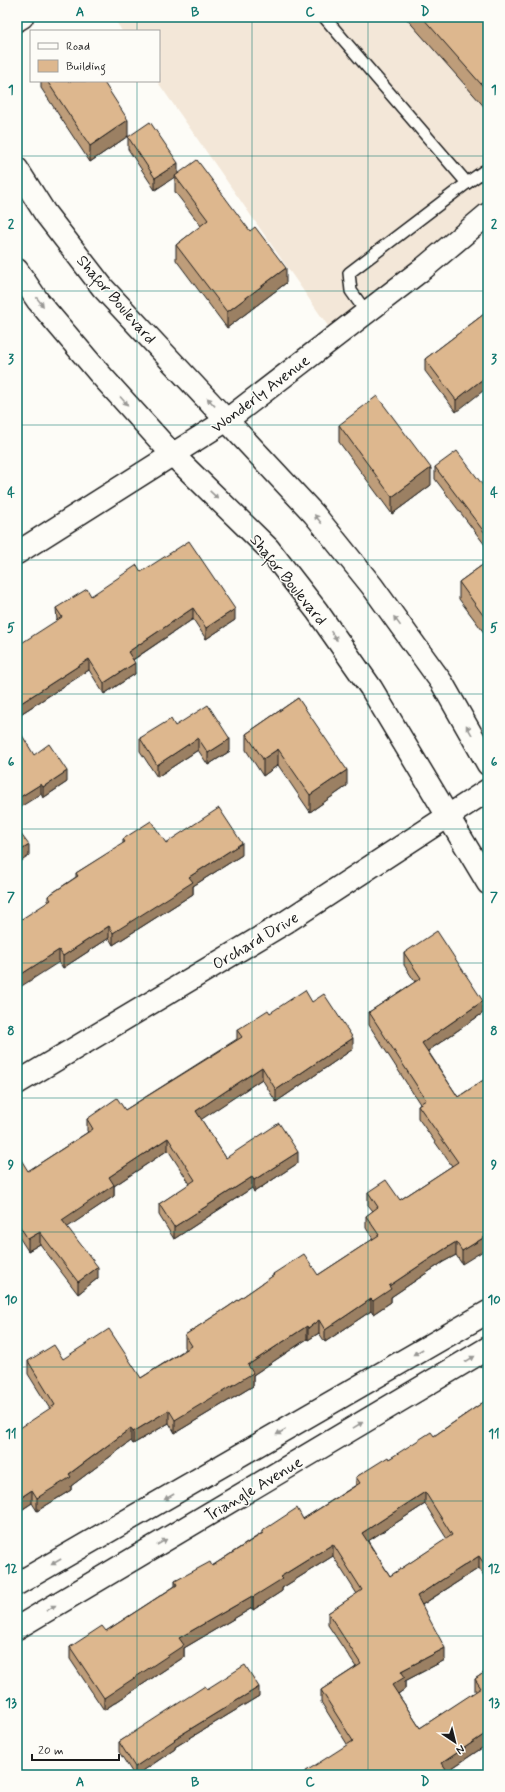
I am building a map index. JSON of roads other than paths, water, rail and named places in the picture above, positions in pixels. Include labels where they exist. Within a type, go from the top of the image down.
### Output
[{"type":"street","points":[[17,20],[22,17]]},
{"type":"street","name":"Shafor Boulevard","points":[[17,169],[45,213],[103,288],[314,514],[372,586],[442,683],[488,764]]},
{"type":"street","name":"Wonderly Avenue","points":[[17,553],[227,420],[424,268],[488,214]]},
{"type":"street","name":"Shafor Boulevard","points":[[17,270],[38,301],[99,373],[173,454],[268,548],[317,611],[371,688],[488,883]]},
{"type":"street","name":"Orchard Drive","points":[[17,1083],[286,922],[488,790]]},
{"type":"street","points":[[17,1584],[488,1312]]},
{"type":"street","name":"Triangle Avenue","points":[[17,1628],[488,1348]]},
{"type":"street","points":[[311,1414],[328,1443]]},
{"type":"lane","points":[[324,17],[467,183]]},
{"type":"lane","points":[[366,312],[351,291],[349,273],[467,183],[484,171],[488,171]]}]
